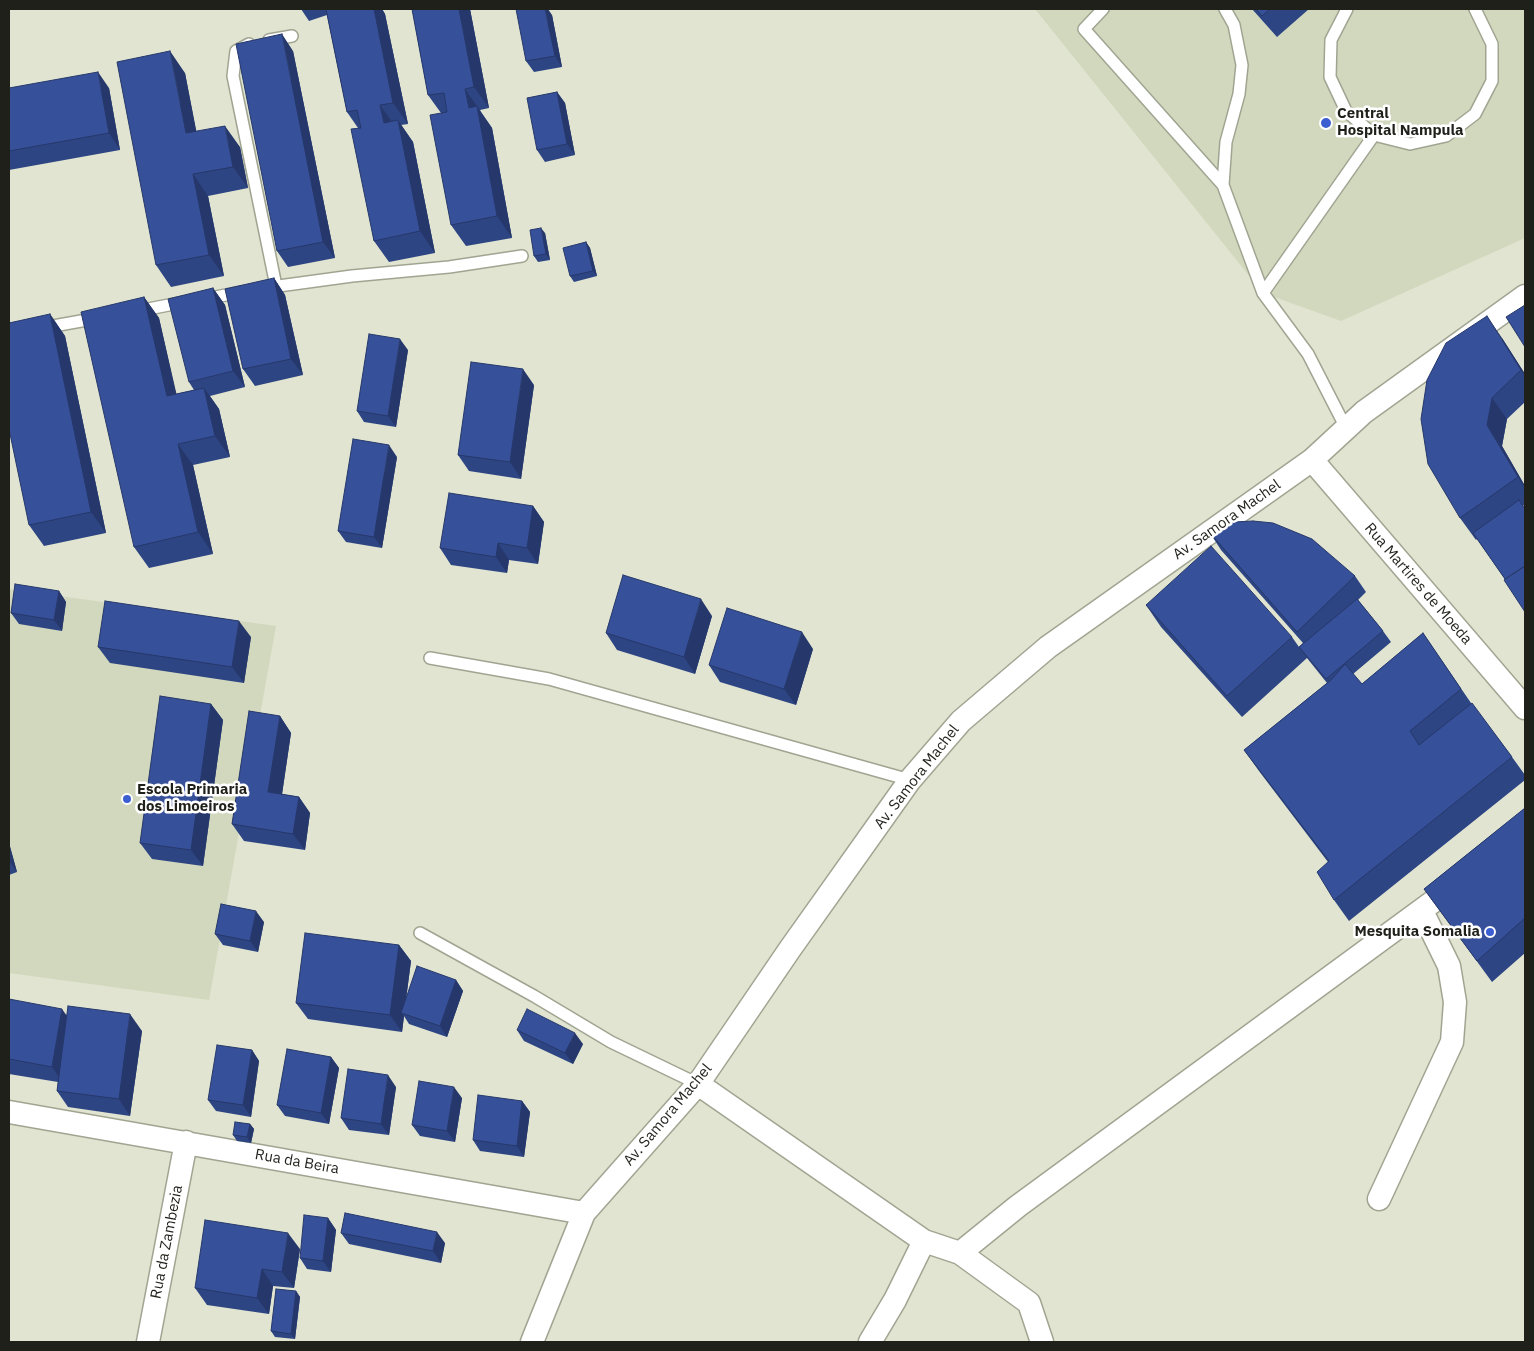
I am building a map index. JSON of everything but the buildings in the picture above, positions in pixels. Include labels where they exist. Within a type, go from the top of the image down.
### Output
[{"type":"street","name":"Av. Samora Machel","points":[[532,1342],[584,1214],[698,1084],[790,949],[910,780],[961,721],[1048,648],[1312,460],[1364,412],[1525,296]]},
{"type":"street","name":"Rua Martires de Moeda","points":[[1312,460],[1525,708]]},
{"type":"street","points":[[960,1253],[1018,1206],[1422,911],[1473,871]]},
{"type":"street","points":[[1379,1199],[1452,1042],[1454,1002],[1449,966],[1422,911]]},
{"type":"street","points":[[698,1084],[924,1241],[960,1253],[1030,1303],[1042,1342]]},
{"type":"street","name":"Rua da Beira","points":[[9,1112],[584,1214]]},
{"type":"street","name":"Rua da Zambezia","points":[[148,1342],[186,1142]]},
{"type":"street","points":[[870,1342],[895,1300],[924,1241]]},
{"type":"lane","points":[[1103,9],[1084,28],[1224,185],[1263,293],[1308,354],[1346,428]]},
{"type":"lane","points":[[1224,185],[1226,142],[1238,94],[1242,65],[1234,25],[1225,9]]},
{"type":"lane","points":[[1347,9],[1331,40],[1330,78],[1346,111],[1374,134],[1410,144],[1446,136],[1475,114],[1492,81],[1492,44],[1475,9]]},
{"type":"lane","points":[[276,286],[233,76],[236,51],[253,42],[292,36]]},
{"type":"lane","points":[[1263,293],[1374,134]]},
{"type":"lane","points":[[28,331],[276,286],[352,276],[449,267],[522,256]]},
{"type":"lane","points":[[430,658],[549,679],[910,780]]},
{"type":"lane","points":[[420,933],[534,996],[611,1042],[698,1084]]},
{"type":"shaded area","name":"Central Hospital Nampula","points":[[1035,9],[1525,9],[1525,238],[1341,321],[1263,293]]},
{"type":"shaded area","name":"Escola Primaria dos Limoeiros","points":[[9,589],[276,626],[209,1000],[9,973]]},
{"type":"place","name":"Central Hospital Nampula","points":[[1326,123]]},
{"type":"place","name":"Escola Primaria dos Limoeiros","points":[[127,799]]},
{"type":"place","name":"Mesquita Somalia","points":[[1490,932]]}]
